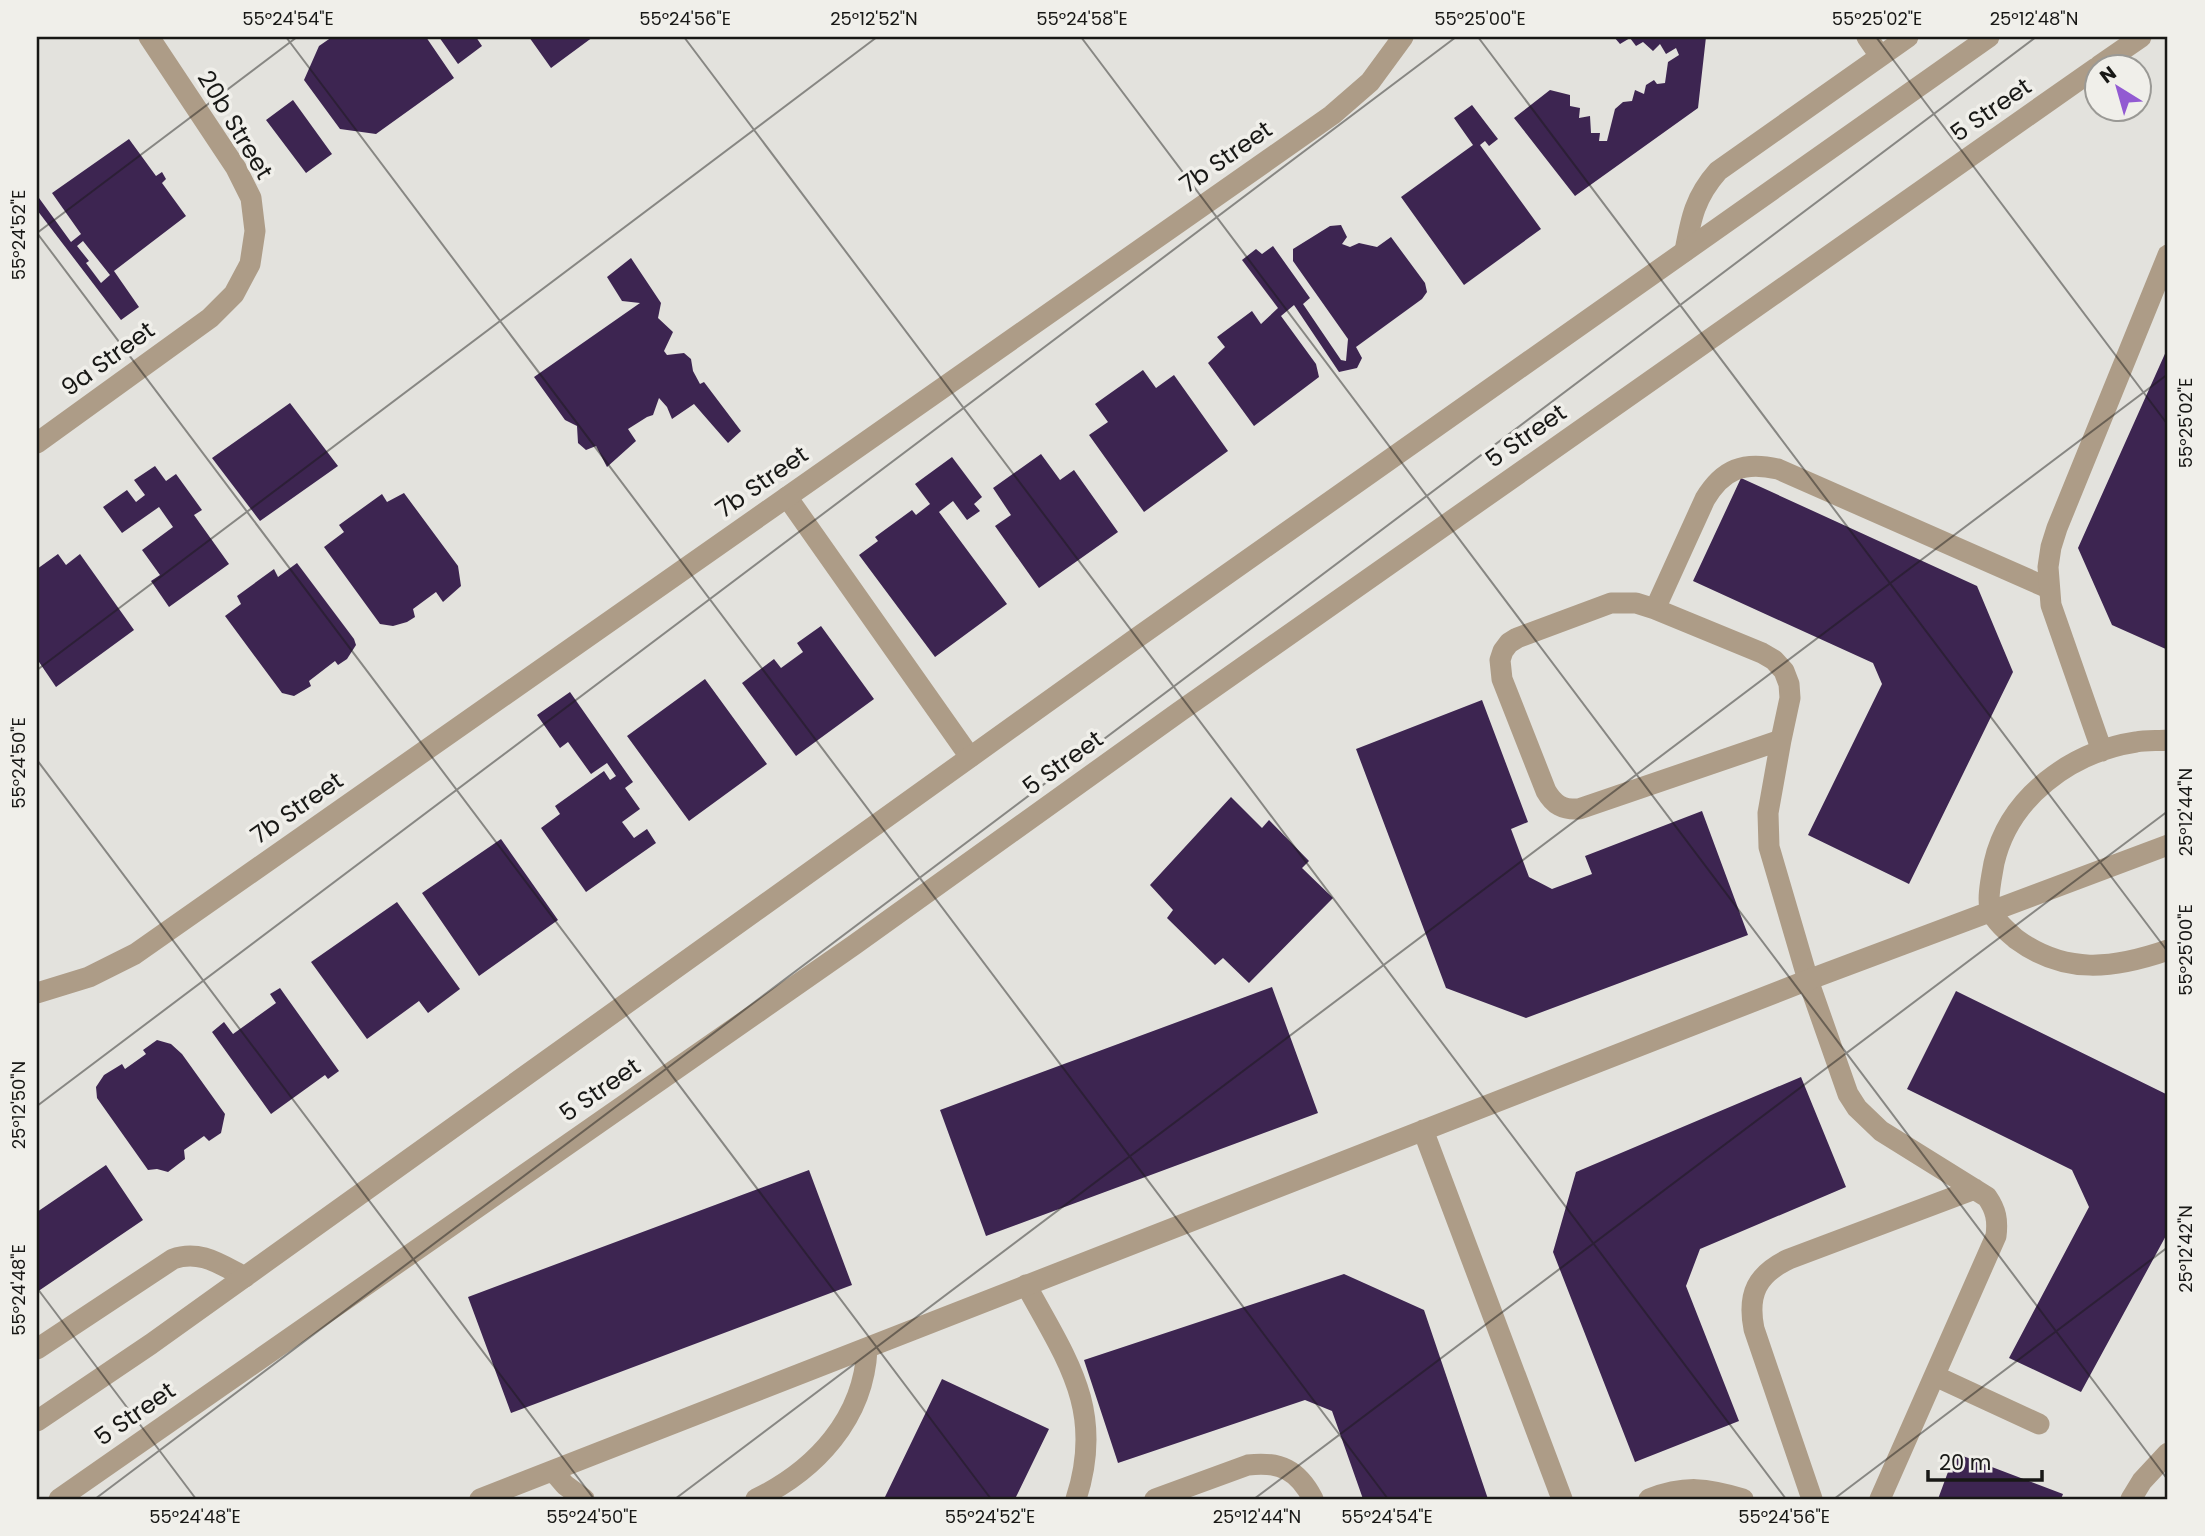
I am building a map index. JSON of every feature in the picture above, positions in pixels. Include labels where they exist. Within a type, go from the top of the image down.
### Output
[{"type":"street","name":"20b Street","points":[[149,37],[236,168],[251,198],[255,231],[250,264],[234,294],[210,318]]},
{"type":"street","name":"7b Street","points":[[37,993],[89,977],[135,954],[1332,115],[1370,82],[1403,37]]},
{"type":"street","points":[[1867,37],[1880,56]]},
{"type":"street","points":[[1685,251],[1693,210],[1699,196],[1718,171],[1908,37]]},
{"type":"street","name":"5 Street","points":[[37,1421],[130,1359],[970,757],[1989,37]]},
{"type":"street","name":"5 Street","points":[[2120,52],[2141,37]]},
{"type":"street","name":"5 Street","points":[[59,1499],[854,945],[1179,712],[2082,78]]},
{"type":"street","points":[[2102,751],[2056,621],[2048,587],[2048,567],[2057,528],[2168,255]]},
{"type":"street","name":"9a Street","points":[[37,443],[210,318]]},
{"type":"street","points":[[1655,609],[1704,499],[1714,484],[1727,473],[1744,466],[1761,465],[1778,469],[2048,587]]},
{"type":"street","points":[[787,497],[970,757]]},
{"type":"street","points":[[1781,740],[1579,809],[1569,810],[1559,807],[1551,800],[1502,679],[1500,660],[1509,643],[1517,638],[1598,606],[1623,602],[1655,609],[1762,653],[1774,660],[1784,671],[1790,698],[1768,813],[1769,847],[1808,980],[1848,1094],[1857,1108],[1881,1131],[1987,1197],[1998,1222],[1996,1236],[1880,1499]]},
{"type":"street","points":[[2168,740],[2136,742],[2102,751],[2074,762],[2049,778],[2026,799],[2009,824],[1997,851],[1990,880],[1990,910],[2009,933],[2032,951],[2060,962],[2088,967],[2150,956],[2168,950]]},
{"type":"street","points":[[480,1499],[1808,980],[2168,845]]},
{"type":"street","points":[[1423,1130],[1562,1499]]},
{"type":"street","points":[[1812,1499],[1754,1329],[1751,1312],[1753,1294],[1761,1279],[1773,1267],[1789,1259],[1975,1189]]},
{"type":"street","points":[[37,1349],[173,1259],[184,1255],[195,1255],[245,1277]]},
{"type":"street","points":[[1026,1285],[1071,1367],[1080,1390],[1087,1438],[1085,1462],[1076,1499]]},
{"type":"street","points":[[756,1499],[776,1490],[802,1471],[825,1449],[857,1400],[867,1349]]},
{"type":"street","points":[[1935,1376],[2039,1424]]},
{"type":"street","points":[[2131,1499],[2142,1481],[2168,1453]]},
{"type":"street","points":[[1155,1499],[1248,1465],[1264,1463],[1280,1466],[1294,1474],[1306,1485],[1312,1499]]},
{"type":"street","points":[[553,1471],[565,1486],[584,1499]]},
{"type":"street","points":[[1650,1499],[1669,1492],[1691,1489],[1707,1489],[1743,1499]]},
{"type":"building","points":[[332,37],[426,37],[454,78],[376,134],[340,129],[304,80],[319,46]]},
{"type":"building","points":[[439,37],[476,37],[482,46],[458,64]]},
{"type":"building","points":[[529,37],[593,37],[551,68]]},
{"type":"building","points":[[1614,37],[1706,37],[1698,108],[1575,196],[1514,118],[1550,90],[1570,95],[1570,106],[1580,108],[1579,118],[1590,116],[1591,133],[1600,133],[1599,141],[1607,141],[1615,109],[1623,102],[1632,101],[1635,90],[1644,94],[1646,85],[1654,80],[1657,84],[1665,83],[1668,62],[1679,55],[1676,48],[1666,54],[1660,44],[1653,51],[1643,42],[1636,46],[1630,38],[1620,44]]},
{"type":"building","points":[[293,100],[332,154],[306,173],[266,120]]},
{"type":"building","points":[[1472,105],[1498,139],[1489,146],[1485,141],[1480,145],[1541,229],[1464,285],[1401,197],[1473,145],[1454,118]]},
{"type":"building","points":[[129,139],[156,176],[162,172],[166,179],[162,183],[186,216],[114,271],[139,307],[121,320],[37,210],[39,198],[71,242],[81,234],[52,193]],"holes":[[[83,241],[110,275],[101,283],[77,246]]]},
{"type":"building","points":[[1341,225],[1347,237],[1342,244],[1350,247],[1359,243],[1377,247],[1391,237],[1425,283],[1427,292],[1422,299],[1356,347],[1362,358],[1357,368],[1339,372],[1294,305],[1281,316],[1316,364],[1319,377],[1254,426],[1208,363],[1225,347],[1217,337],[1252,311],[1261,324],[1278,308],[1242,260],[1256,249],[1262,254],[1273,246],[1310,298],[1303,304],[1341,360],[1346,361],[1348,339],[1293,261],[1293,249],[1330,226]]},
{"type":"building","points":[[631,258],[661,303],[658,318],[673,332],[664,351],[667,355],[684,353],[691,359],[693,371],[700,384],[704,382],[741,431],[728,443],[694,404],[672,419],[659,398],[653,415],[628,429],[636,441],[607,467],[596,446],[586,450],[578,443],[577,426],[565,420],[534,377],[640,303],[622,301],[607,277]]},
{"type":"building","points":[[2168,347],[2168,650],[2112,625],[2078,548]]},
{"type":"building","points":[[1143,370],[1156,388],[1174,375],[1228,451],[1144,512],[1089,435],[1108,422],[1095,404]]},
{"type":"building","points":[[290,403],[338,466],[260,521],[212,458]]},
{"type":"building","points":[[1041,454],[1060,480],[1074,470],[1118,532],[1039,588],[995,526],[1011,515],[993,488]]},
{"type":"building","points":[[952,457],[982,497],[974,504],[980,511],[967,520],[953,501],[939,512],[1007,604],[935,657],[859,555],[878,541],[875,537],[912,510],[916,515],[930,504],[915,484]]},
{"type":"building","points":[[155,466],[166,481],[176,474],[202,510],[194,515],[229,564],[169,607],[151,581],[160,575],[142,550],[173,527],[159,507],[122,533],[103,507],[127,490],[136,502],[145,495],[134,480]]},
{"type":"building","points":[[1741,478],[1977,586],[2013,672],[1909,884],[1808,835],[1882,684],[1873,663],[1693,581]]},
{"type":"building","points":[[404,493],[458,566],[461,586],[443,602],[436,592],[413,609],[415,617],[393,626],[380,624],[324,547],[344,532],[339,525],[382,494],[387,502]]},
{"type":"building","points":[[58,554],[66,565],[80,554],[134,630],[56,687],[37,659],[37,569]]},
{"type":"building","points":[[297,563],[356,645],[347,659],[338,665],[335,661],[309,681],[311,686],[294,696],[282,693],[225,616],[241,604],[237,596],[274,569],[278,577]]},
{"type":"building","points":[[821,626],[874,699],[796,756],[742,683],[774,659],[781,668],[803,652],[797,643]]},
{"type":"building","points":[[705,679],[767,764],[689,821],[627,736]]},
{"type":"building","points":[[570,692],[633,782],[625,788],[640,809],[622,822],[634,838],[647,829],[656,843],[586,892],[541,828],[560,814],[555,806],[604,771],[610,780],[616,776],[607,763],[591,774],[568,742],[560,748],[537,715]]},
{"type":"building","points":[[1482,700],[1528,822],[1511,829],[1529,877],[1552,889],[1592,874],[1585,856],[1702,811],[1748,935],[1526,1018],[1446,988],[1356,749]]},
{"type":"building","points":[[1231,797],[1262,828],[1269,820],[1309,861],[1302,868],[1333,898],[1249,983],[1223,958],[1215,965],[1167,918],[1173,910],[1150,885]]},
{"type":"building","points":[[501,839],[558,920],[479,976],[422,893]]},
{"type":"building","points":[[397,902],[460,989],[428,1013],[419,1001],[367,1039],[311,962]]},
{"type":"building","points":[[1272,987],[1318,1113],[986,1236],[940,1110]]},
{"type":"building","points":[[280,988],[339,1071],[328,1079],[325,1075],[271,1114],[212,1032],[224,1022],[233,1034],[276,1003],[270,994]]},
{"type":"building","points":[[1956,991],[2168,1095],[2168,1232],[2081,1392],[2009,1358],[2089,1207],[2072,1170],[1907,1089]]},
{"type":"building","points":[[157,1040],[171,1044],[182,1054],[225,1114],[221,1133],[209,1141],[204,1136],[184,1150],[185,1159],[168,1172],[148,1170],[97,1098],[96,1087],[104,1075],[122,1064],[125,1069],[146,1054],[143,1050]]},
{"type":"building","points":[[1801,1077],[1846,1187],[1700,1249],[1686,1286],[1739,1421],[1635,1462],[1553,1252],[1576,1172]]},
{"type":"building","points":[[106,1165],[143,1220],[37,1292],[37,1212]]},
{"type":"building","points":[[809,1170],[852,1285],[511,1413],[468,1297]]},
{"type":"building","points":[[1344,1274],[1424,1310],[1488,1499],[1363,1499],[1332,1411],[1305,1400],[1118,1463],[1084,1360]]},
{"type":"building","points":[[942,1379],[1049,1429],[1015,1499],[884,1499]]},
{"type":"building","points":[[1955,1453],[2063,1494],[2061,1499],[1938,1499]]}]
